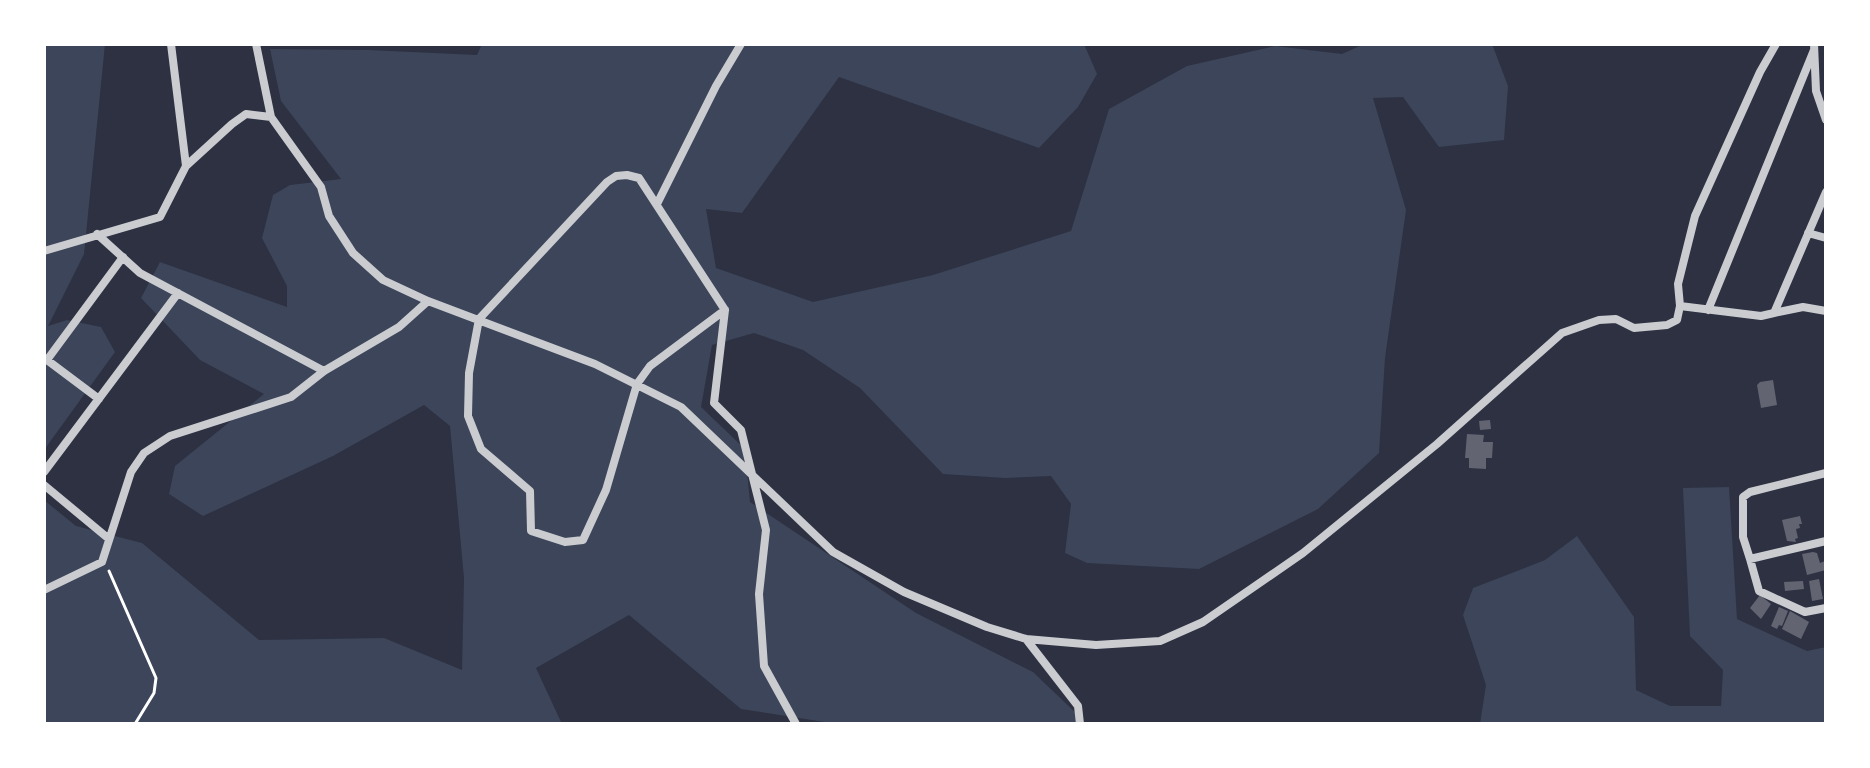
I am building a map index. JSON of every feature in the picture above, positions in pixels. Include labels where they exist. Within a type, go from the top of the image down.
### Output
[{"type":"street","points":[[171,44],[186,166]]},
{"type":"street","points":[[256,44],[271,117],[321,187],[329,216],[353,253],[383,280],[428,301],[595,364],[681,407],[833,552],[904,592],[987,627],[1026,639],[1096,645],[1160,641],[1203,622],[1303,553],[1437,444],[1562,333],[1599,320],[1616,319],[1634,328],[1667,325],[1677,320],[1680,306],[1678,284],[1695,216],[1760,72],[1776,44]]},
{"type":"street","points":[[657,204],[716,86],[741,44]]},
{"type":"street","points":[[1708,310],[1814,47]]},
{"type":"street","points":[[1814,47],[1816,91],[1826,120]]},
{"type":"street","points":[[44,251],[160,217],[186,166],[232,124],[246,114],[271,117]]},
{"type":"street","points":[[725,310],[650,366],[637,384],[606,490],[583,540],[565,542],[531,531],[530,491],[481,449],[468,416],[469,373],[479,319],[607,182],[616,176],[639,178],[725,310],[714,403],[741,430],[766,530],[759,594],[764,666],[796,724]]},
{"type":"street","points":[[1774,313],[1826,192]]},
{"type":"street","points":[[1808,233],[1826,238]]},
{"type":"street","points":[[97,234],[140,273],[324,371]]},
{"type":"street","points":[[99,399],[47,360],[123,257]]},
{"type":"street","points":[[44,472],[178,293]]},
{"type":"street","points":[[44,590],[102,562],[131,472],[144,453],[170,436],[291,397],[324,371],[399,327],[428,301]]},
{"type":"street","points":[[1680,306],[1761,316],[1803,307],[1826,311]]},
{"type":"street","points":[[1826,473],[1750,492],[1743,497],[1743,537],[1759,591],[1805,612],[1826,608]]},
{"type":"street","points":[[44,485],[109,539]]},
{"type":"street","points":[[1750,559],[1826,541]]},
{"type":"street","points":[[1026,639],[1078,706],[1080,724]]},
{"type":"path","points":[[102,562],[132,620],[156,678],[154,693],[135,724]]},
{"type":"shaded area","points":[[44,44],[105,44],[84,254],[48,326],[67,320],[101,327],[115,352],[44,450]]},
{"type":"shaded area","points":[[482,44],[1084,44],[1097,74],[1078,107],[1039,148],[839,77],[742,213],[706,209],[716,268],[813,302],[933,275],[1071,231],[1109,109],[1187,66],[1275,46],[1342,54],[1364,44],[1492,44],[1508,86],[1504,140],[1439,147],[1403,97],[1373,98],[1406,210],[1385,358],[1379,453],[1318,509],[1199,569],[1087,563],[1065,553],[1071,504],[1051,476],[1005,478],[943,474],[860,388],[803,350],[754,333],[712,345],[701,407],[745,449],[750,502],[916,613],[1033,672],[1079,716],[1079,724],[837,724],[741,709],[629,615],[536,668],[562,724],[44,724],[44,500],[76,526],[142,543],[259,640],[384,638],[462,670],[464,578],[450,426],[424,405],[333,456],[203,516],[169,494],[175,466],[264,394],[200,360],[141,298],[160,262],[287,307],[287,286],[262,238],[273,195],[290,185],[341,179],[281,101],[270,49],[477,55]]},
{"type":"shaded area","points":[[1729,487],[1737,619],[1807,651],[1826,647],[1826,724],[1480,724],[1486,685],[1463,615],[1473,588],[1545,560],[1577,536],[1634,617],[1636,690],[1670,706],[1721,706],[1723,670],[1690,636],[1683,488]]},
{"type":"building","points":[[1773,380],[1777,405],[1761,408],[1757,385]]},
{"type":"building","points":[[1490,420],[1491,429],[1480,430],[1479,421]]},
{"type":"building","points":[[1467,434],[1484,435],[1483,442],[1493,442],[1492,458],[1486,458],[1486,469],[1469,468],[1469,458],[1465,458]]},
{"type":"building","points":[[1800,516],[1802,524],[1796,529],[1796,542],[1787,541],[1782,520]]},
{"type":"building","points":[[1817,553],[1820,563],[1825,561],[1826,570],[1807,575],[1802,554]]},
{"type":"building","points":[[1819,579],[1823,599],[1812,601],[1809,581]]},
{"type":"building","points":[[1803,581],[1804,589],[1785,591],[1784,582]]},
{"type":"building","points":[[1760,595],[1771,604],[1761,619],[1750,608]]},
{"type":"building","points":[[1779,607],[1788,611],[1782,626],[1779,625],[1777,629],[1771,626]]},
{"type":"building","points":[[1790,611],[1809,622],[1801,639],[1782,629]]}]
